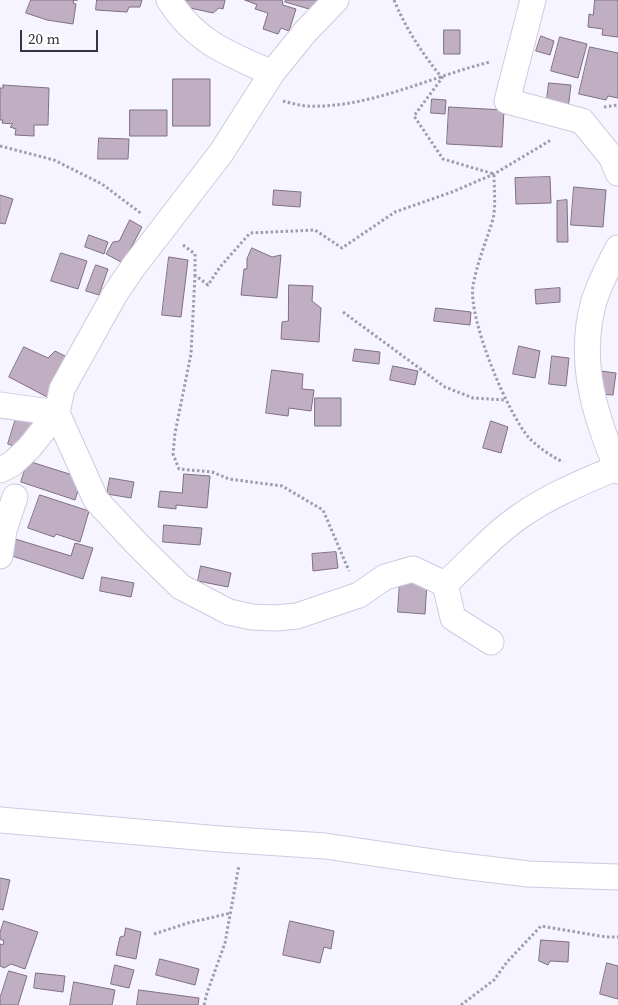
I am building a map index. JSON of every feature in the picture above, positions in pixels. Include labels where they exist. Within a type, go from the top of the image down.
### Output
[{"type":"street","points":[[169,0],[197,35],[225,52],[272,73]]},
{"type":"street","points":[[0,470],[12,464],[29,448],[57,413],[62,389],[115,294],[221,153],[272,73],[306,31],[336,0]]},
{"type":"street","points":[[533,0],[508,101],[582,121],[612,158],[618,173]]},
{"type":"street","points":[[445,584],[496,535],[520,516],[554,497],[617,468],[599,423],[593,402],[589,377],[588,328],[594,300],[618,248]]},
{"type":"street","points":[[0,405],[57,413]]},
{"type":"street","points":[[57,413],[96,500],[139,546],[181,586],[229,612],[252,617],[276,618],[297,616],[359,595],[385,577],[413,569],[445,584]]},
{"type":"street","points":[[0,556],[4,530],[15,497]]},
{"type":"street","points":[[445,584],[453,618],[491,642]]},
{"type":"street","points":[[0,820],[324,846],[528,874],[618,877]]},
{"type":"path","points":[[394,0],[418,48],[442,78]]},
{"type":"path","points":[[256,96],[304,106],[344,104],[442,78],[492,62]]},
{"type":"path","points":[[442,78],[414,116],[443,159],[494,174]]},
{"type":"path","points":[[195,275],[208,285],[220,266],[250,232],[316,230],[342,248],[395,212],[452,192],[494,174],[582,121]]},
{"type":"path","points":[[0,146],[54,160],[102,184],[195,254],[191,354],[175,433],[173,454],[180,469],[212,472],[228,479],[282,486],[323,510],[359,595]]},
{"type":"path","points":[[494,174],[493,218],[482,249],[473,287],[474,314],[505,400],[530,439],[548,454],[593,478]]},
{"type":"path","points":[[343,312],[446,386],[473,398],[505,400]]},
{"type":"path","points":[[204,1005],[225,943],[244,841]]},
{"type":"path","points":[[154,934],[188,923],[231,913]]},
{"type":"path","points":[[462,1005],[494,980],[542,926],[618,937]]},
{"type":"building","points":[[31,0],[74,0],[73,3],[76,4],[73,24],[47,20],[26,13]]},
{"type":"building","points":[[97,0],[142,0],[140,7],[129,7],[127,12],[96,10]]},
{"type":"building","points":[[173,0],[225,0],[223,9],[219,8],[213,13],[172,4]]},
{"type":"building","points":[[245,0],[282,0],[283,5],[296,9],[289,31],[281,28],[278,34],[263,29],[268,13],[255,9],[257,5]]},
{"type":"building","points":[[286,0],[319,0],[316,11],[285,2]]},
{"type":"building","points":[[595,0],[618,0],[618,37],[602,35],[603,29],[588,27],[589,14],[593,15]]},
{"type":"building","points":[[444,30],[460,30],[460,54],[444,54]]},
{"type":"building","points":[[541,36],[554,41],[550,55],[536,51]]},
{"type":"building","points":[[560,37],[587,44],[578,78],[551,71]]},
{"type":"building","points":[[590,47],[618,53],[618,98],[608,96],[606,100],[579,94]]},
{"type":"building","points":[[173,79],[210,79],[210,126],[173,126]]},
{"type":"building","points":[[549,83],[571,85],[568,109],[546,107]]},
{"type":"building","points":[[3,85],[49,88],[48,125],[34,125],[34,136],[15,135],[16,129],[10,127],[13,124],[2,123],[3,120],[0,120],[0,88],[3,88]]},
{"type":"building","points":[[432,99],[446,100],[445,114],[431,113]]},
{"type":"building","points":[[449,107],[504,110],[502,147],[447,144]]},
{"type":"building","points":[[130,110],[167,110],[167,136],[130,136]]},
{"type":"building","points":[[99,138],[129,139],[128,159],[98,159]]},
{"type":"building","points":[[550,177],[551,203],[516,204],[515,178]]},
{"type":"building","points":[[574,187],[606,190],[603,227],[571,225]]},
{"type":"building","points":[[274,190],[301,192],[300,207],[273,205]]},
{"type":"building","points":[[0,195],[13,199],[5,224],[0,223]]},
{"type":"building","points":[[567,200],[568,242],[557,242],[557,201]]},
{"type":"building","points":[[130,220],[142,227],[123,263],[106,254],[113,242],[119,241]]},
{"type":"building","points":[[89,235],[108,242],[104,254],[85,247]]},
{"type":"building","points":[[252,248],[272,257],[281,255],[277,298],[241,295],[244,269],[247,269],[247,259]]},
{"type":"building","points":[[61,253],[87,261],[78,289],[51,281]]},
{"type":"building","points":[[169,257],[188,260],[181,317],[162,315]]},
{"type":"building","points":[[96,265],[108,269],[99,295],[86,291]]},
{"type":"building","points":[[289,285],[313,286],[312,301],[321,308],[319,342],[281,339],[282,322],[288,321]]},
{"type":"building","points":[[560,288],[560,302],[536,304],[535,290]]},
{"type":"building","points":[[436,308],[471,312],[470,325],[434,321]]},
{"type":"building","points":[[519,346],[540,351],[535,378],[513,374]]},
{"type":"building","points":[[24,347],[48,358],[55,351],[69,358],[49,398],[9,377]]},
{"type":"building","points":[[355,349],[380,352],[379,364],[353,361]]},
{"type":"building","points":[[552,356],[569,358],[566,386],[549,384]]},
{"type":"building","points":[[393,366],[418,371],[415,385],[390,380]]},
{"type":"building","points":[[272,370],[303,374],[302,389],[314,390],[311,411],[289,408],[288,416],[266,413]]},
{"type":"building","points":[[601,371],[616,373],[613,395],[599,394]]},
{"type":"building","points":[[315,398],[341,398],[341,426],[315,426]]},
{"type":"building","points":[[17,415],[34,421],[25,450],[8,444]]},
{"type":"building","points":[[491,421],[508,427],[501,453],[483,448]]},
{"type":"building","points":[[28,461],[82,478],[75,500],[21,482]]},
{"type":"building","points":[[184,474],[210,476],[207,508],[176,505],[176,509],[158,507],[160,491],[182,493]]},
{"type":"building","points":[[110,478],[134,482],[131,498],[107,494]]},
{"type":"building","points":[[40,495],[89,511],[80,542],[56,534],[54,537],[28,528]]},
{"type":"building","points":[[164,525],[202,528],[200,545],[163,542]]},
{"type":"building","points":[[12,538],[71,556],[75,543],[93,548],[83,579],[6,554]]},
{"type":"building","points":[[336,552],[338,568],[313,571],[312,554]]},
{"type":"building","points":[[201,566],[231,573],[228,587],[198,581]]},
{"type":"building","points":[[102,577],[134,583],[131,597],[100,591]]},
{"type":"building","points":[[400,580],[427,582],[425,614],[398,612]]},
{"type":"building","points":[[0,878],[10,880],[3,910],[0,909]]},
{"type":"building","points":[[4,921],[38,932],[25,969],[11,964],[4,968],[0,966],[0,944],[3,945],[4,941],[0,939],[0,933]]},
{"type":"building","points":[[290,921],[334,931],[331,949],[324,947],[320,963],[283,955]]},
{"type":"building","points":[[126,928],[141,932],[136,959],[116,955],[120,937],[124,936]]},
{"type":"building","points":[[541,940],[569,942],[568,962],[550,961],[548,965],[539,961]]},
{"type":"building","points":[[160,959],[199,969],[195,985],[156,975]]},
{"type":"building","points":[[607,963],[618,966],[618,999],[600,994]]},
{"type":"building","points":[[115,965],[134,970],[129,988],[111,984]]},
{"type":"building","points":[[9,971],[27,976],[18,1005],[0,1005],[0,998]]},
{"type":"building","points":[[36,973],[65,976],[63,992],[34,988]]},
{"type":"building","points":[[74,982],[115,990],[112,1005],[70,1005]]},
{"type":"building","points":[[139,990],[199,998],[198,1005],[137,1005]]}]
